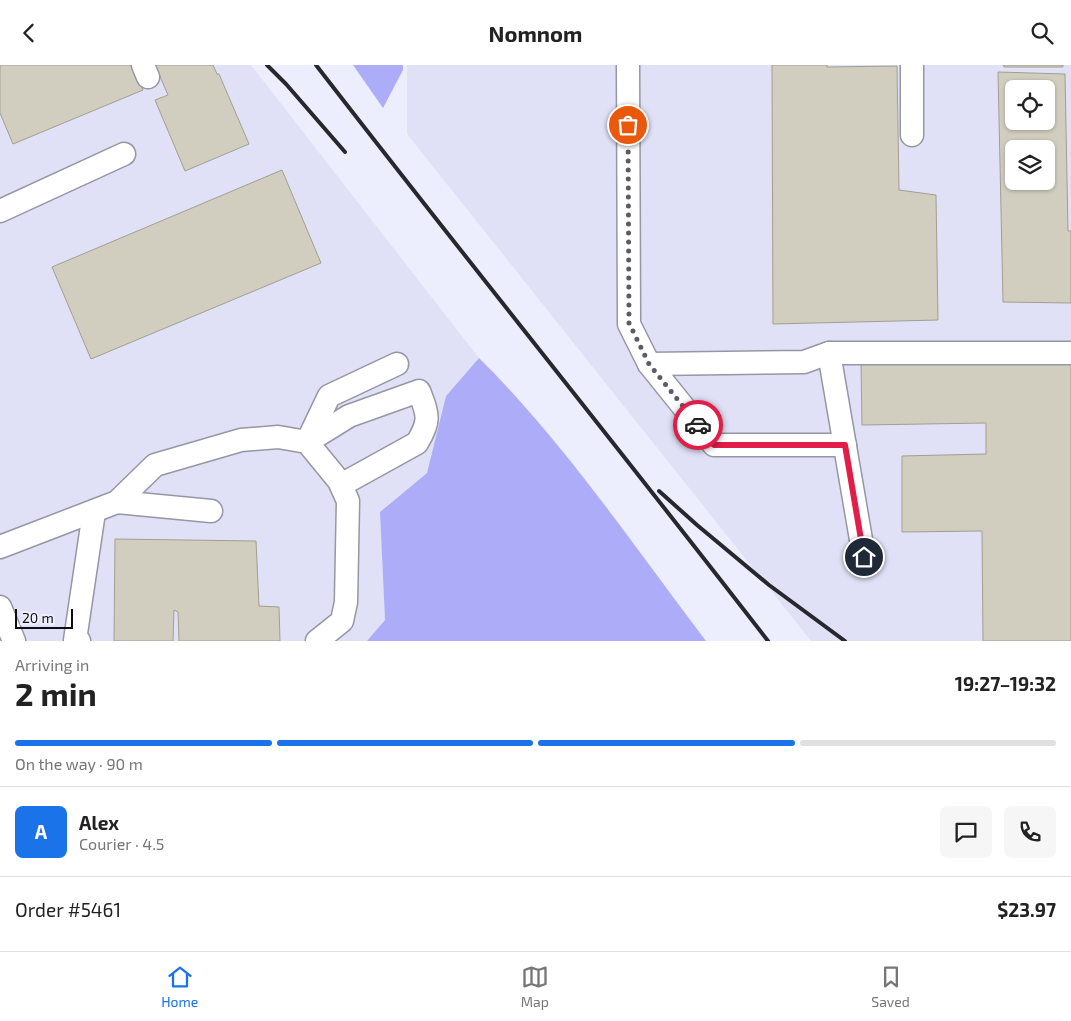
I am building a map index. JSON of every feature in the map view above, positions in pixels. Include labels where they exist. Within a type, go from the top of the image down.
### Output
[{"type":"street","points":[[628,65],[629,323],[649,364],[714,445],[845,445]]},
{"type":"street","points":[[912,65],[912,135]]},
{"type":"street","points":[[0,211],[124,154]]},
{"type":"street","points":[[649,364],[804,363],[829,353],[1071,353]]},
{"type":"street","points":[[829,353],[864,557]]},
{"type":"street","points":[[307,442],[329,396],[397,364]]},
{"type":"street","points":[[0,547],[117,502],[154,465],[241,440],[278,437],[307,442],[349,416],[419,391],[428,414],[423,433],[417,443],[341,485]]},
{"type":"street","points":[[307,442],[341,485],[348,501],[346,603],[342,621],[317,641]]},
{"type":"street","points":[[117,502],[211,511]]},
{"type":"street","points":[[75,641],[94,512]]},
{"type":"street","points":[[0,607],[14,641]]},
{"type":"shaded area","points":[[0,65],[251,65],[479,358],[446,396],[427,473],[380,512],[385,620],[367,641],[0,641]]},
{"type":"shaded area","points":[[353,65],[403,65],[403,70],[383,108]]},
{"type":"shaded area","points":[[407,65],[1071,65],[1071,641],[811,641],[407,134]]},
{"type":"shaded area","points":[[479,358],[510,390],[569,459],[706,641],[367,641],[385,620],[380,512],[427,473],[446,396]]},
{"type":"building","points":[[0,65],[133,65],[143,90],[13,144],[0,113]]},
{"type":"building","points":[[155,65],[213,65],[217,74],[219,74],[249,144],[185,171],[155,100],[168,95]]},
{"type":"building","points":[[772,65],[827,65],[827,67],[897,66],[899,190],[936,195],[938,320],[773,324]]},
{"type":"building","points":[[1003,65],[1063,65],[1063,67],[1004,67]]},
{"type":"building","points":[[998,72],[1065,74],[1068,231],[1071,231],[1071,303],[1003,302]]},
{"type":"building","points":[[282,170],[321,263],[91,359],[52,267]]},
{"type":"building","points":[[1071,360],[1071,641],[983,641],[982,531],[902,532],[902,456],[986,454],[986,423],[862,425],[861,362]]},
{"type":"building","points":[[115,539],[256,541],[259,606],[279,607],[280,641],[179,641],[178,612],[174,610],[173,641],[114,641]]},
{"type":"railway","points":[[267,65],[345,152]]},
{"type":"railway","points":[[316,65],[768,641]]},
{"type":"railway","points":[[659,491],[769,585],[845,641]]},
{"type":"way so far","points":[[628,125],[629,323],[649,364],[698,425]]},
{"type":"route","points":[[698,425],[714,445],[845,445],[864,557]]}]
